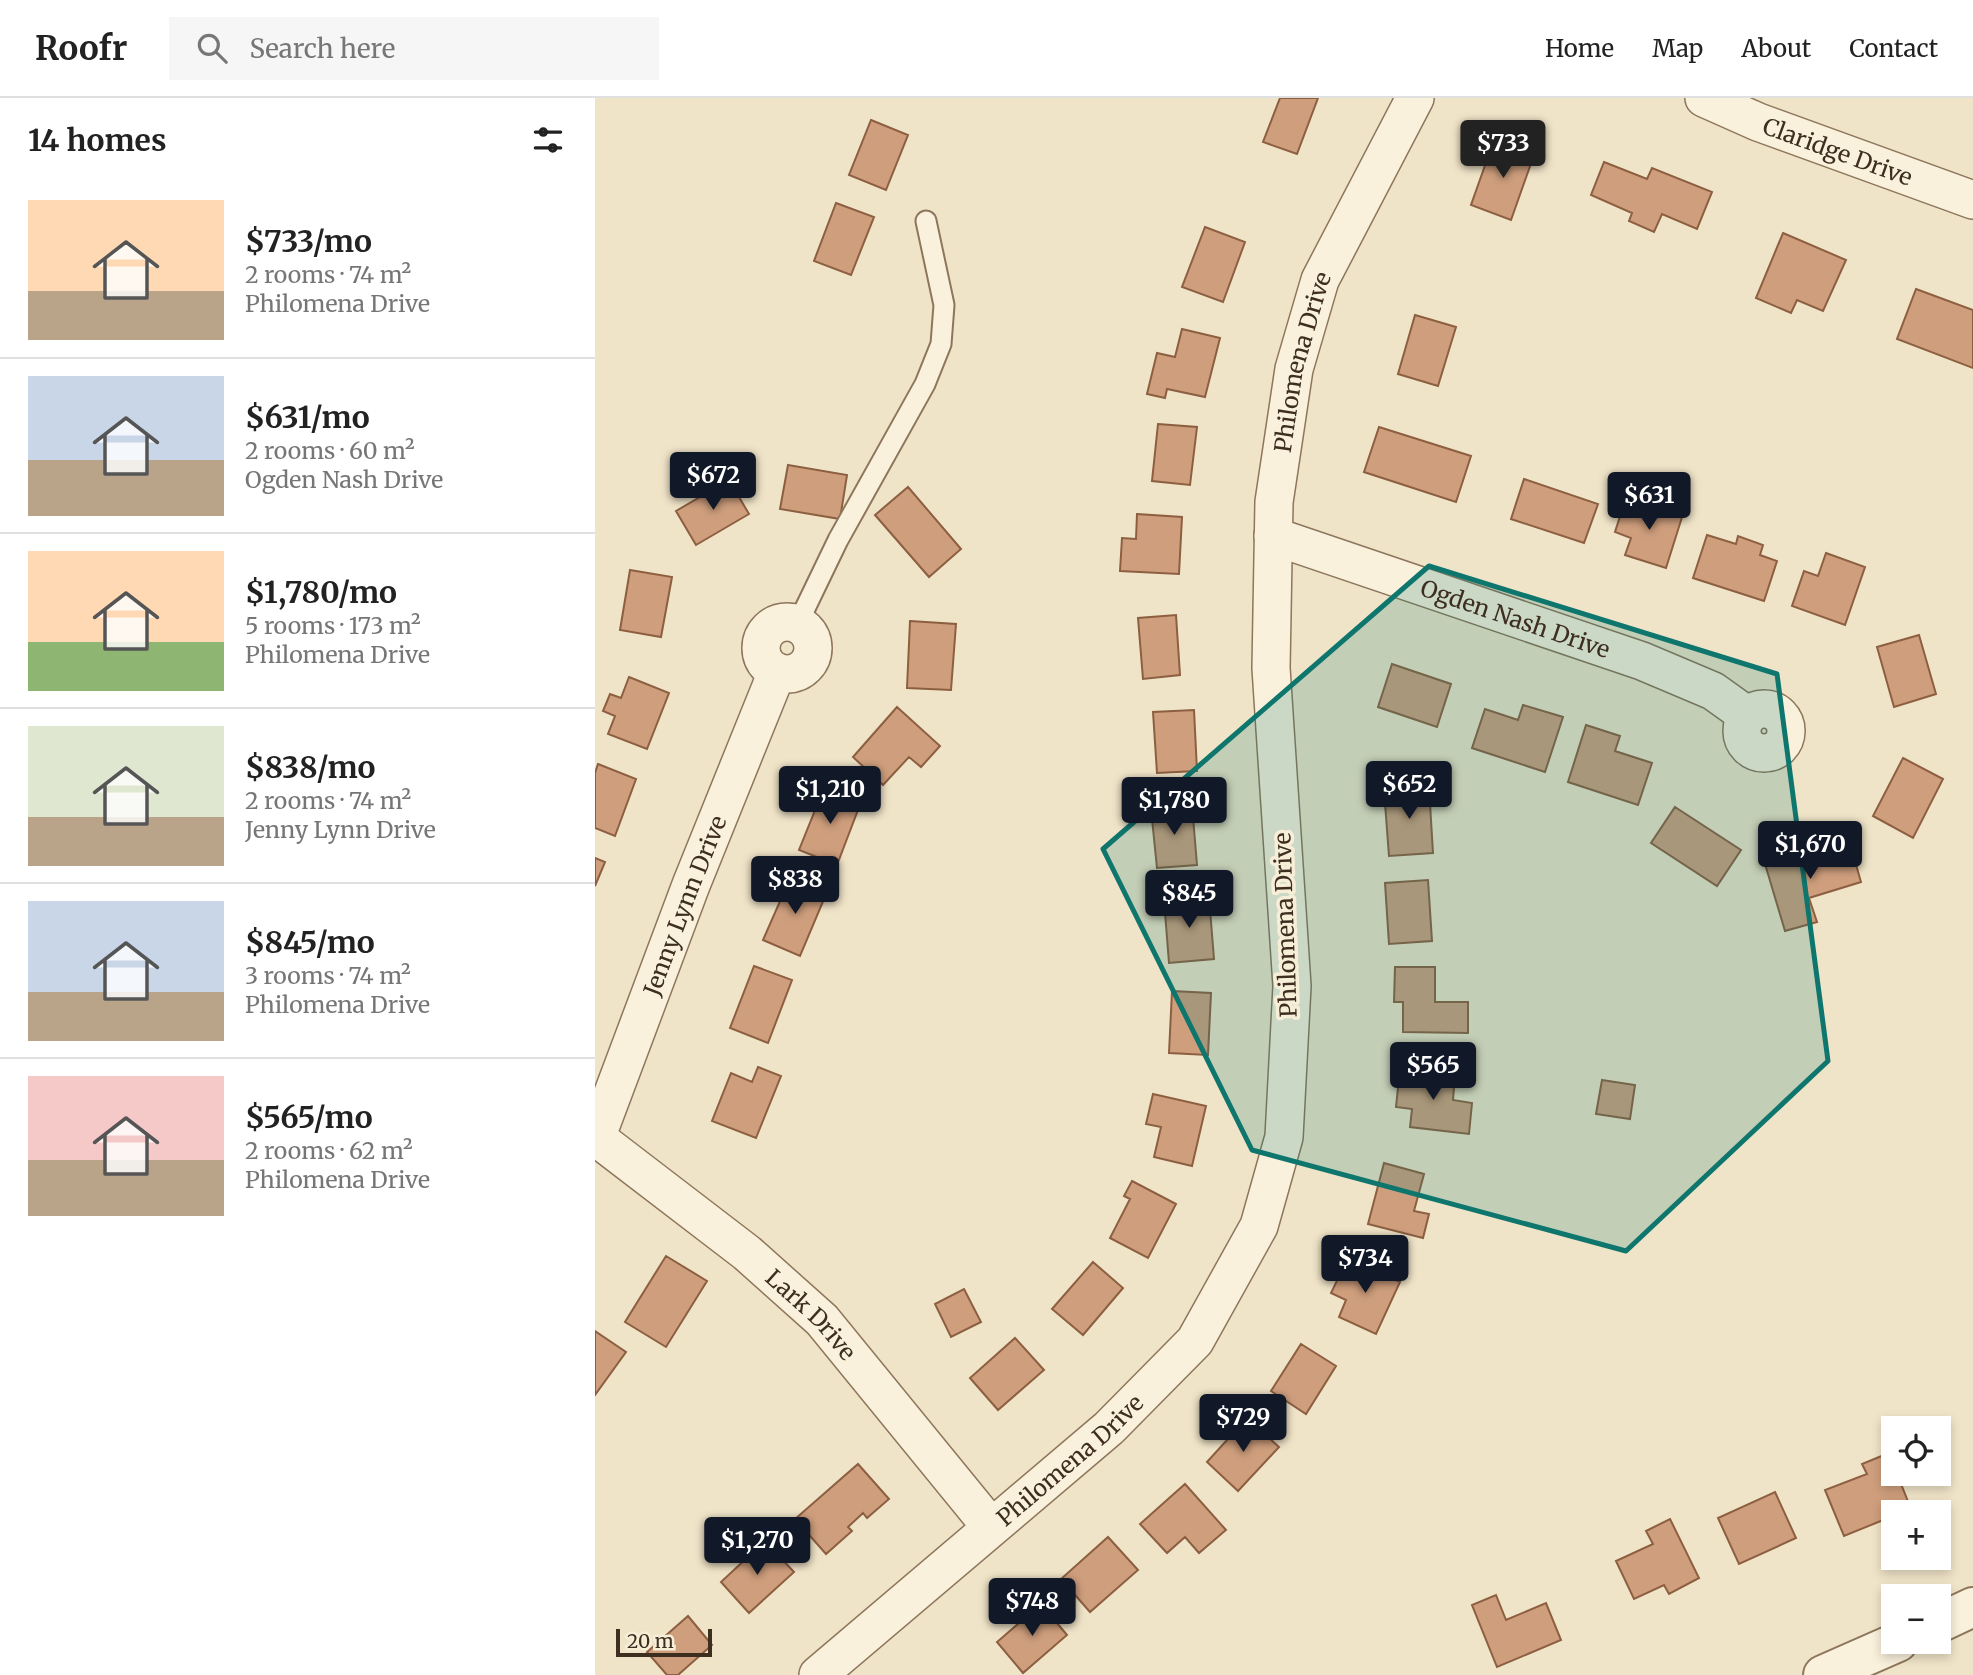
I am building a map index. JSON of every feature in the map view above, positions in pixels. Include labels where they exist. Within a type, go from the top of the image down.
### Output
[{"type":"street","name":"Philomena Drive","points":[[818,1675],[1109,1428],[1195,1341],[1259,1226],[1284,1137],[1292,986],[1272,668],[1274,502],[1294,369],[1320,280],[1415,98]]},
{"type":"street","name":"Claridge Drive","points":[[1703,98],[1758,122],[1973,200]]},
{"type":"street","name":"Ogden Nash Drive","points":[[1273,536],[1642,661],[1713,691],[1748,716]]},
{"type":"street","name":"Jenny Lynn Drive","points":[[596,1140],[691,885],[777,672],[798,672],[812,658],[812,637],[798,623]]},
{"type":"street","name":"Lark Drive","points":[[596,1140],[747,1253],[822,1320],[991,1527]]},
{"type":"street","points":[[1951,1617],[1973,1607]]},
{"type":"street","points":[[1823,1675],[1881,1649]]},
{"type":"lane","points":[[798,623],[838,540],[925,384],[941,344],[944,305],[926,221]]},
{"type":"highlighted area","points":[[1429,566],[1777,674],[1828,1061],[1626,1251],[1252,1150],[1103,849]]},
{"type":"building","points":[[1280,98],[1318,98],[1297,154],[1263,142]]},
{"type":"building","points":[[871,120],[908,135],[886,190],[849,175]]},
{"type":"building","points":[[1494,140],[1534,155],[1511,220],[1471,205]]},
{"type":"building","points":[[1604,162],[1647,179],[1652,168],[1712,192],[1697,229],[1662,214],[1654,232],[1629,221],[1632,213],[1591,195]]},
{"type":"building","points":[[836,203],[874,217],[851,275],[814,261]]},
{"type":"building","points":[[1205,227],[1245,242],[1223,302],[1182,287]]},
{"type":"building","points":[[1783,233],[1846,260],[1823,311],[1797,300],[1791,313],[1756,298]]},
{"type":"building","points":[[1916,289],[1973,310],[1973,368],[1897,339]]},
{"type":"building","points":[[1415,315],[1456,327],[1438,386],[1398,374]]},
{"type":"building","points":[[1182,329],[1220,338],[1205,397],[1167,389],[1165,398],[1147,394],[1157,353],[1175,357]]},
{"type":"building","points":[[1158,424],[1197,427],[1190,485],[1152,481]]},
{"type":"building","points":[[1379,427],[1471,456],[1456,502],[1364,472]]},
{"type":"building","points":[[788,465],[847,475],[840,519],[780,509]]},
{"type":"building","points":[[1524,479],[1598,504],[1584,543],[1511,519]]},
{"type":"building","points":[[729,480],[749,514],[696,545],[676,511]]},
{"type":"building","points":[[908,487],[961,549],[929,577],[875,515]]},
{"type":"building","points":[[1625,501],[1644,507],[1645,502],[1683,514],[1666,568],[1625,555],[1631,538],[1615,532]]},
{"type":"building","points":[[1137,514],[1182,517],[1179,574],[1120,571],[1122,538],[1136,539]]},
{"type":"building","points":[[1707,535],[1736,544],[1738,536],[1763,545],[1760,555],[1777,561],[1764,601],[1693,578]]},
{"type":"building","points":[[1826,553],[1865,567],[1845,625],[1792,606],[1804,571],[1818,576]]},
{"type":"building","points":[[630,570],[672,577],[661,637],[620,630]]},
{"type":"building","points":[[1176,615],[1180,675],[1143,679],[1138,618]]},
{"type":"building","points":[[910,621],[956,624],[951,690],[907,688]]},
{"type":"building","points":[[1919,635],[1936,694],[1894,707],[1877,647]]},
{"type":"building","points":[[1392,664],[1451,684],[1437,727],[1378,707]]},
{"type":"building","points":[[629,677],[669,693],[647,749],[608,734],[615,716],[603,711],[610,694],[621,698]]},
{"type":"building","points":[[1523,705],[1563,717],[1545,772],[1472,748],[1485,709],[1518,720]]},
{"type":"building","points":[[897,707],[940,746],[921,767],[909,757],[883,785],[853,757]]},
{"type":"building","points":[[1194,710],[1197,771],[1157,773],[1153,712]]},
{"type":"building","points":[[1586,725],[1620,736],[1615,751],[1652,763],[1638,805],[1568,782]]},
{"type":"building","points":[[1903,758],[1943,779],[1913,838],[1873,816]]},
{"type":"building","points":[[598,764],[636,779],[615,836],[595,828],[595,773]]},
{"type":"building","points":[[1429,787],[1433,853],[1389,856],[1384,790]]},
{"type":"building","points":[[824,788],[861,802],[837,865],[799,850]]},
{"type":"building","points":[[1192,805],[1197,865],[1157,868],[1151,809]]},
{"type":"building","points":[[1675,807],[1741,850],[1717,886],[1651,843]]},
{"type":"building","points":[[1849,840],[1861,882],[1809,898],[1817,922],[1785,931],[1765,864]]},
{"type":"building","points":[[595,858],[605,862],[595,886]]},
{"type":"building","points":[[791,876],[827,892],[800,956],[763,940]]},
{"type":"building","points":[[1428,880],[1432,941],[1389,944],[1385,883]]},
{"type":"building","points":[[1209,897],[1214,959],[1169,963],[1164,900]]},
{"type":"building","points":[[754,966],[792,980],[768,1043],[730,1028]]},
{"type":"building","points":[[1395,967],[1435,967],[1435,1002],[1468,1002],[1468,1033],[1403,1032],[1403,1002],[1394,1002]]},
{"type":"building","points":[[1172,991],[1211,993],[1208,1055],[1169,1053]]},
{"type":"building","points":[[758,1067],[781,1076],[756,1138],[712,1121],[731,1073],[752,1082]]},
{"type":"building","points":[[1400,1069],[1455,1075],[1453,1100],[1472,1103],[1469,1134],[1410,1127],[1412,1109],[1396,1107]]},
{"type":"building","points":[[1602,1080],[1635,1085],[1630,1119],[1596,1114]]},
{"type":"building","points":[[1153,1094],[1206,1106],[1192,1166],[1154,1157],[1161,1127],[1146,1124]]},
{"type":"building","points":[[1384,1163],[1424,1174],[1414,1211],[1429,1214],[1423,1238],[1368,1224]]},
{"type":"building","points":[[1132,1181],[1176,1204],[1148,1258],[1110,1238],[1130,1199],[1124,1196]]},
{"type":"building","points":[[666,1256],[707,1281],[666,1347],[625,1322]]},
{"type":"building","points":[[1348,1258],[1400,1282],[1376,1334],[1339,1317],[1346,1300],[1331,1293]]},
{"type":"building","points":[[1093,1262],[1123,1288],[1083,1335],[1052,1309]]},
{"type":"building","points":[[964,1289],[981,1322],[951,1337],[935,1304]]},
{"type":"building","points":[[595,1331],[626,1352],[595,1395]]},
{"type":"building","points":[[1015,1338],[1044,1370],[998,1410],[970,1378]]},
{"type":"building","points":[[1301,1344],[1336,1366],[1306,1414],[1271,1391]]},
{"type":"building","points":[[1247,1418],[1279,1447],[1238,1491],[1207,1462]]},
{"type":"building","points":[[1881,1456],[1881,1486],[1902,1486],[1907,1500],[1881,1500],[1881,1521],[1844,1536],[1825,1490],[1867,1474],[1862,1464]]},
{"type":"building","points":[[858,1464],[889,1499],[867,1518],[863,1513],[848,1527],[852,1531],[826,1554],[795,1519]]},
{"type":"building","points":[[1185,1484],[1226,1530],[1199,1553],[1185,1537],[1167,1553],[1140,1524]]},
{"type":"building","points":[[1775,1492],[1796,1538],[1739,1564],[1718,1518]]},
{"type":"building","points":[[1670,1519],[1699,1578],[1669,1594],[1664,1585],[1634,1599],[1616,1561],[1653,1544],[1646,1531]]},
{"type":"building","points":[[1108,1537],[1138,1570],[1090,1612],[1061,1579]]},
{"type":"building","points":[[765,1541],[794,1572],[749,1613],[721,1582]]},
{"type":"building","points":[[1496,1595],[1506,1620],[1546,1603],[1561,1640],[1497,1667],[1472,1605]]},
{"type":"building","points":[[1041,1604],[1067,1635],[1023,1673],[997,1642]]},
{"type":"building","points":[[688,1616],[712,1645],[678,1675],[667,1675],[647,1652]]}]
